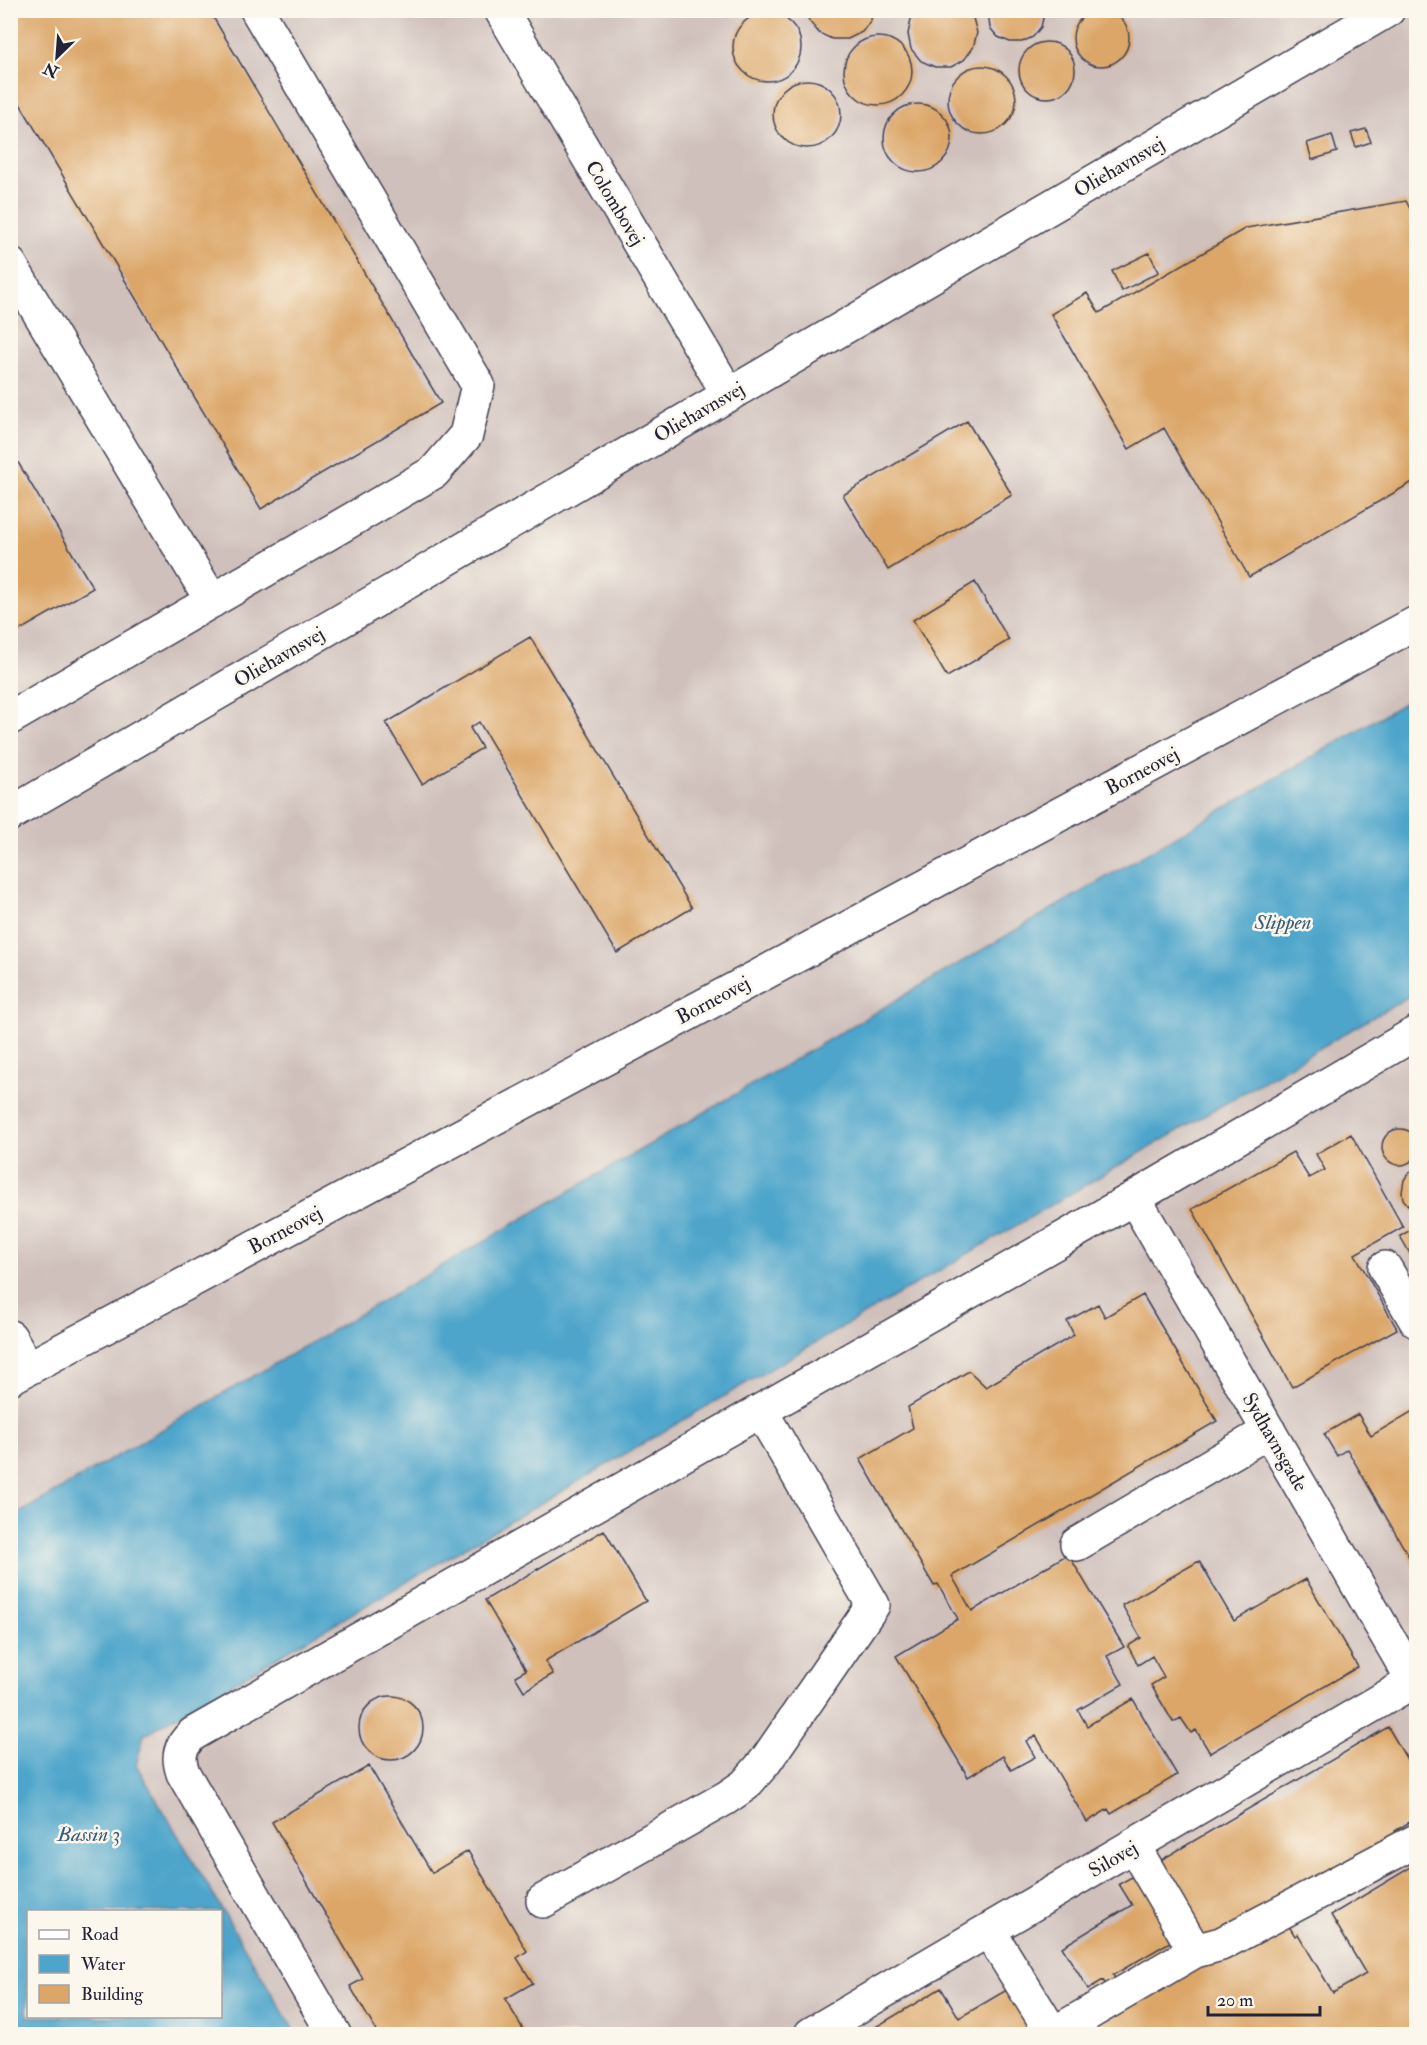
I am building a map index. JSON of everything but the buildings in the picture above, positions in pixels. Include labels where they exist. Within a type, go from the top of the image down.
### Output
[{"type":"street","points":[[10,717],[434,472],[466,435],[478,385],[256,10]]},
{"type":"street","name":"Colombovej","points":[[501,10],[729,395]]},
{"type":"street","name":"Oliehavnsvej","points":[[10,814],[1388,10]]},
{"type":"street","points":[[10,264],[212,601]]},
{"type":"street","name":"Borneovej","points":[[19,1373],[1416,623]]},
{"type":"street","points":[[334,2034],[183,1773],[179,1762],[185,1741],[193,1734],[1134,1198],[1416,1033]]},
{"type":"street","name":"Sydhavnsgade","points":[[1134,1198],[1415,1683]]},
{"type":"street","points":[[1385,1268],[1416,1321]]},
{"type":"street","points":[[10,1337],[19,1373]]},
{"type":"street","points":[[543,1901],[746,1785],[765,1762],[873,1605],[761,1411]]},
{"type":"street","points":[[1077,1544],[1269,1431]]},
{"type":"street","name":"Silovej","points":[[811,2034],[1415,1683]]},
{"type":"street","points":[[989,1931],[1053,2034],[1195,1951],[1221,1944],[1416,1841]]},
{"type":"street","points":[[1134,1847],[1195,1951]]},
{"type":"shaded area","points":[[11,11],[1416,11],[1416,696],[11,1518]]},
{"type":"shaded area","points":[[1416,992],[1416,2034],[293,2034],[136,1765],[144,1735]]},
{"type":"water","name":"Slippen","points":[[1416,696],[1416,992],[144,1735],[136,1765],[296,2034],[11,2034],[11,1518]]},
{"type":"water label","name":"Bassin 3","points":[[89,1834]]}]
